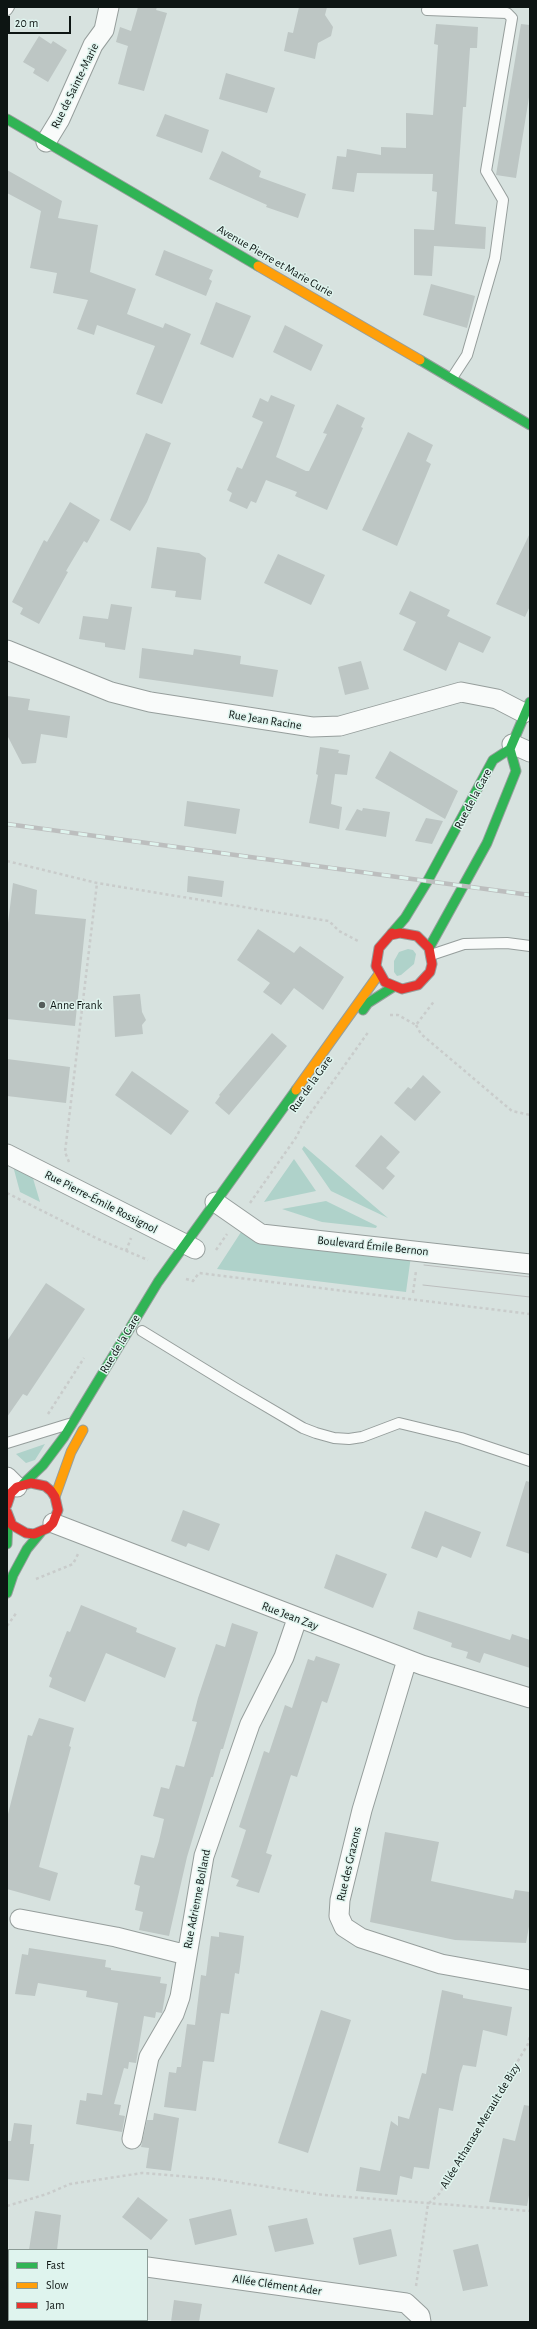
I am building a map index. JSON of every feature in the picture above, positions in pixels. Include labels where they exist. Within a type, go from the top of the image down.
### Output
[{"type":"street","name":"Rue de Sainte-Marie","points":[[46,142],[60,119],[93,45],[104,30],[109,7]]},
{"type":"street","name":"Avenue Pierre et Marie Curie","points":[[7,119],[530,425]]},
{"type":"street","name":"Rue Jean Racine","points":[[7,650],[111,692],[150,702],[312,727],[340,726],[461,692],[497,699],[527,708]]},
{"type":"street","points":[[379,974],[393,987],[410,988],[422,982],[430,972],[430,951],[487,843],[516,770],[511,747],[527,708]]},
{"type":"street","points":[[511,747],[530,752]]},
{"type":"street","name":"Rue de la Gare","points":[[7,1505],[16,1483],[43,1465],[73,1423],[158,1282],[196,1249],[225,1208],[379,974],[376,957],[384,941],[391,935],[427,882],[493,760],[511,747]]},
{"type":"street","points":[[391,935],[400,933],[412,934],[424,941],[430,951]]},
{"type":"street","name":"Rue de la Gare","points":[[253,1167],[368,1003],[393,987]]},
{"type":"street","name":"Rue Pierre-Émile Rossignol","points":[[7,1154],[196,1249]]},
{"type":"street","name":"Boulevard Émile Bernon","points":[[225,1208],[261,1234],[530,1264]]},
{"type":"street","points":[[55,1497],[71,1452],[87,1424]]},
{"type":"street","points":[[7,1593],[12,1575],[27,1549],[47,1528],[58,1510],[55,1497],[51,1491],[38,1483],[16,1483]]},
{"type":"street","points":[[8,1515],[12,1525],[26,1533],[47,1528]]},
{"type":"street","points":[[7,1544],[8,1515]]},
{"type":"street","name":"Rue Jean Zay","points":[[47,1528],[407,1660],[530,1698]]},
{"type":"street","name":"Rue Adrienne Bolland","points":[[20,1919],[116,1937],[187,1955],[204,1856],[250,1724],[284,1657],[297,1619]]},
{"type":"street","name":"Rue des Grazons","points":[[407,1660],[362,1810],[342,1893],[339,1916],[344,1927],[361,1938],[440,1964],[530,1980]]},
{"type":"street","points":[[132,2139],[149,2057],[174,2014],[180,1997],[187,1955]]},
{"type":"street","name":"Allée Clément Ader","points":[[148,2268],[406,2303]]},
{"type":"street","points":[[406,2303],[420,2316],[421,2322]]},
{"type":"lane","points":[[427,10],[507,13],[512,18],[486,171],[503,200],[495,258],[467,355],[452,378]]},
{"type":"lane","points":[[430,951],[464,944],[507,943],[530,946]]},
{"type":"lane","points":[[142,1331],[303,1428],[316,1433],[334,1438],[349,1439],[362,1437],[398,1423],[460,1438],[530,1461]]},
{"type":"lane","points":[[7,1443],[73,1423]]},
{"type":"path","points":[[7,861],[97,883],[329,920],[339,931],[363,944]]},
{"type":"path","points":[[66,1184],[73,1171],[65,1152],[97,883]]},
{"type":"path","points":[[416,1026],[438,996]]},
{"type":"path","points":[[385,1016],[398,1015],[416,1026],[421,1034],[512,1111],[530,1115]]},
{"type":"path","points":[[196,1249],[225,1208],[371,1028]]},
{"type":"path","points":[[7,1193],[98,1239],[151,1261]]},
{"type":"path","points":[[413,1293],[417,1264]]},
{"type":"path","points":[[193,1281],[203,1267]]},
{"type":"path","points":[[199,1273],[530,1314]]},
{"type":"path","points":[[34,1579],[73,1564],[80,1550]]},
{"type":"path","name":"Allée Athanase Merault de Bizy","points":[[428,2204],[439,2194],[528,2044],[530,2036]]},
{"type":"path","points":[[7,2206],[47,2194],[70,2184],[142,2173],[214,2179],[324,2195],[530,2211]]},
{"type":"path","points":[[406,2303],[415,2292],[428,2204]]},
{"type":"green space","points":[[408,949],[413,950],[416,954],[414,964],[401,975],[397,976],[394,972],[394,961],[399,952]]},
{"type":"green space","points":[[304,1146],[388,1218],[331,1191],[302,1149]]},
{"type":"green space","points":[[294,1159],[316,1191],[264,1202]]},
{"type":"green space","points":[[13,1166],[32,1175],[40,1202],[20,1192]]},
{"type":"green space","points":[[326,1201],[377,1226],[376,1228],[322,1222],[282,1209]]},
{"type":"green space","points":[[243,1229],[411,1256],[406,1292],[217,1269]]},
{"type":"green space","points":[[45,1444],[35,1460],[26,1463],[16,1454]]},
{"type":"building","points":[[138,7],[157,7],[156,10],[167,13],[144,91],[118,84],[128,46],[116,42],[120,27],[131,31]]},
{"type":"building","points":[[299,7],[327,7],[325,15],[333,27],[331,36],[318,43],[315,59],[284,51],[288,32],[293,33]]},
{"type":"building","points":[[436,24],[478,27],[477,48],[470,48],[466,107],[463,107],[455,224],[486,227],[485,249],[434,246],[432,276],[414,275],[414,229],[434,230],[437,192],[432,191],[433,174],[357,173],[354,192],[332,189],[337,156],[346,157],[347,149],[381,155],[381,147],[406,148],[406,113],[433,115],[438,45],[434,44]]},
{"type":"building","points":[[521,24],[530,25],[530,91],[516,178],[496,175]]},
{"type":"building","points":[[39,36],[51,44],[53,41],[67,50],[48,82],[33,73],[35,69],[23,62]]},
{"type":"building","points":[[226,73],[275,88],[267,113],[219,99]]},
{"type":"building","points":[[165,114],[209,130],[202,153],[156,136]]},
{"type":"building","points":[[222,151],[261,171],[259,177],[306,194],[298,218],[266,207],[267,205],[209,179]]},
{"type":"building","points":[[7,170],[62,201],[58,218],[98,225],[90,272],[136,289],[127,314],[163,328],[165,323],[191,334],[162,404],[136,394],[155,346],[97,325],[94,335],[77,329],[88,300],[53,293],[57,273],[30,268],[41,211],[7,193]]},
{"type":"building","points":[[164,250],[213,270],[209,279],[212,281],[206,296],[155,275]]},
{"type":"building","points":[[431,284],[475,296],[467,328],[423,315]]},
{"type":"building","points":[[216,302],[251,316],[233,358],[200,344]]},
{"type":"building","points":[[285,325],[323,345],[311,371],[273,352]]},
{"type":"building","points":[[271,395],[295,405],[276,457],[306,471],[309,471],[327,434],[323,433],[337,404],[365,418],[361,427],[363,428],[327,510],[295,496],[297,492],[266,480],[256,503],[251,501],[247,509],[229,501],[232,493],[227,490],[237,467],[242,469],[263,422],[252,417],[260,398],[268,402]]},
{"type":"building","points":[[408,432],[433,445],[426,461],[431,464],[397,546],[362,530]]},
{"type":"building","points":[[146,433],[171,443],[147,502],[130,531],[110,520]]},
{"type":"building","points":[[70,502],[100,520],[87,543],[84,541],[66,571],[68,572],[39,624],[20,614],[23,608],[12,602],[44,540],[47,542]]},
{"type":"building","points":[[530,533],[530,606],[525,617],[496,604]]},
{"type":"building","points":[[157,547],[199,553],[206,558],[201,600],[175,597],[176,591],[151,588]]},
{"type":"building","points":[[278,554],[325,575],[311,605],[264,583]]},
{"type":"building","points":[[410,591],[450,610],[447,616],[491,637],[483,653],[459,642],[446,671],[403,650],[416,622],[399,614]]},
{"type":"building","points":[[111,604],[132,607],[125,650],[105,647],[105,643],[79,639],[83,616],[108,619]]},
{"type":"building","points":[[142,648],[193,655],[194,649],[241,656],[240,664],[278,670],[273,697],[139,678]]},
{"type":"building","points":[[361,661],[369,689],[345,695],[338,667]]},
{"type":"building","points":[[7,696],[30,699],[28,710],[70,716],[67,738],[41,734],[36,763],[22,764],[7,735]]},
{"type":"building","points":[[320,747],[339,750],[338,753],[350,755],[347,775],[335,774],[331,804],[342,807],[339,829],[309,823],[318,775],[316,774]]},
{"type":"building","points":[[390,751],[458,791],[445,819],[375,778]]},
{"type":"building","points":[[187,801],[240,809],[236,834],[184,826]]},
{"type":"building","points":[[363,808],[390,812],[386,837],[345,830],[357,809],[362,811]]},
{"type":"building","points":[[426,818],[443,821],[432,844],[415,841]]},
{"type":"building","points":[[188,876],[224,881],[222,897],[187,892]]},
{"type":"building","points":[[13,883],[37,890],[35,914],[86,919],[75,1026],[7,1019],[7,931]]},
{"type":"building","points":[[258,929],[294,953],[300,946],[344,977],[323,1010],[294,988],[281,1005],[263,992],[270,983],[237,960]]},
{"type":"building","points":[[140,994],[142,1012],[146,1020],[142,1025],[143,1034],[115,1037],[113,996]]},
{"type":"building","points":[[272,1033],[287,1046],[229,1115],[215,1103],[220,1096],[219,1095]]},
{"type":"building","points":[[7,1059],[70,1067],[66,1103],[7,1096]]},
{"type":"building","points":[[132,1071],[189,1111],[171,1135],[115,1095]]},
{"type":"building","points":[[423,1075],[441,1092],[415,1121],[394,1103],[408,1087],[411,1089]]},
{"type":"building","points":[[381,1135],[400,1152],[386,1168],[395,1176],[383,1190],[355,1166]]},
{"type":"building","points":[[46,1283],[85,1309],[27,1396],[23,1394],[7,1417],[7,1341]]},
{"type":"building","points":[[526,1481],[530,1482],[530,1554],[506,1546]]},
{"type":"building","points":[[183,1510],[220,1524],[209,1551],[188,1543],[186,1547],[171,1541]]},
{"type":"building","points":[[425,1511],[481,1532],[471,1558],[442,1546],[437,1558],[411,1548]]},
{"type":"building","points":[[336,1554],[387,1574],[373,1608],[324,1588]]},
{"type":"building","points":[[81,1605],[137,1628],[136,1632],[176,1648],[165,1678],[106,1653],[85,1702],[49,1687],[52,1678],[49,1676],[67,1631],[70,1632]]},
{"type":"building","points":[[418,1611],[510,1640],[512,1634],[530,1640],[530,1668],[484,1653],[480,1663],[466,1658],[468,1652],[451,1647],[452,1643],[413,1629]]},
{"type":"building","points":[[232,1623],[258,1632],[223,1749],[221,1749],[213,1777],[211,1777],[187,1857],[169,1936],[139,1930],[143,1912],[135,1910],[140,1886],[134,1884],[141,1855],[154,1858],[159,1841],[164,1819],[153,1816],[161,1787],[169,1789],[176,1765],[184,1767],[197,1722],[192,1721],[216,1644],[225,1647]]},
{"type":"building","points":[[316,1656],[340,1664],[327,1703],[322,1701],[297,1777],[291,1775],[266,1853],[272,1855],[259,1893],[236,1886],[239,1880],[231,1877],[246,1830],[239,1827],[264,1751],[269,1753],[285,1705],[292,1708],[308,1659],[314,1661]]},
{"type":"building","points":[[39,1718],[74,1728],[69,1746],[71,1747],[39,1867],[58,1873],[50,1901],[7,1889],[7,1818],[28,1735],[32,1736]]},
{"type":"building","points":[[385,1832],[439,1842],[431,1881],[513,1899],[515,1890],[530,1892],[530,1921],[526,1943],[455,1940],[370,1922]]},
{"type":"building","points":[[219,1932],[244,1936],[239,1974],[235,1973],[229,2014],[221,2013],[214,2062],[203,2061],[196,2111],[164,2107],[169,2072],[176,2073],[177,2067],[181,2067],[187,2024],[195,2025],[201,1975],[206,1976],[211,1936],[219,1937]]},
{"type":"building","points":[[29,1948],[106,1960],[105,1967],[111,1968],[111,1970],[161,1977],[160,1983],[167,1984],[162,2013],[156,2012],[155,2018],[144,2016],[136,2063],[129,2062],[128,2069],[124,2068],[114,2104],[121,2105],[119,2115],[125,2116],[122,2132],[76,2124],[80,2100],[86,2101],[87,2093],[102,2095],[118,2003],[86,1997],[87,1991],[38,1983],[35,1996],[15,1994],[22,1954],[28,1955]]},
{"type":"building","points":[[442,1990],[463,1995],[463,1998],[512,2007],[507,2036],[483,2030],[476,2067],[463,2065],[453,2111],[439,2108],[429,2169],[414,2167],[412,2179],[400,2176],[397,2195],[356,2191],[360,2167],[380,2171],[391,2121],[398,2126],[398,2116],[409,2119],[422,2073],[426,2074]]},
{"type":"building","points":[[321,2010],[351,2020],[308,2153],[278,2143]]},
{"type":"building","points":[[524,2105],[530,2106],[530,2190],[527,2206],[489,2202],[503,2138],[515,2141]]},
{"type":"building","points":[[154,2113],[179,2118],[171,2171],[146,2168],[149,2148],[141,2147],[147,2120],[153,2120]]},
{"type":"building","points":[[14,2123],[32,2125],[30,2144],[34,2144],[29,2181],[7,2179],[8,2141],[11,2141]]},
{"type":"building","points":[[138,2197],[168,2220],[151,2240],[122,2217]]},
{"type":"building","points":[[231,2209],[237,2235],[195,2245],[189,2219]]},
{"type":"building","points":[[35,2211],[61,2215],[57,2249],[29,2249]]},
{"type":"building","points":[[307,2218],[314,2244],[275,2252],[268,2226]]},
{"type":"building","points":[[391,2229],[397,2256],[359,2265],[353,2238]]},
{"type":"building","points":[[478,2244],[488,2286],[463,2291],[453,2250]]},
{"type":"building","points":[[174,2300],[202,2304],[199,2322],[171,2322]]},
{"type":"tram line","points":[[424,1265],[530,1277]]},
{"type":"tram line","points":[[423,1285],[530,1297]]},
{"type":"railway","points":[[7,824],[530,895]]},
{"type":"traffic: fast","points":[[7,119],[258,266]]},
{"type":"traffic: fast","points":[[420,360],[530,425]]},
{"type":"traffic: fast","points":[[392,933],[405,918],[427,882],[493,760],[510,749],[530,702]]},
{"type":"traffic: fast","points":[[429,948],[487,843],[516,771],[510,749]]},
{"type":"traffic: fast","points":[[363,1010],[368,1003],[393,987]]},
{"type":"traffic: fast","points":[[23,1484],[43,1465],[64,1437],[158,1282],[296,1090]]},
{"type":"traffic: fast","points":[[7,1544],[8,1518]]},
{"type":"traffic: fast","points":[[7,1593],[13,1575],[27,1549],[41,1532]]},
{"type":"traffic: slow","points":[[258,266],[420,360]]},
{"type":"traffic: slow","points":[[296,1090],[379,974]]},
{"type":"traffic: slow","points":[[55,1497],[71,1452],[83,1430]]},
{"type":"traffic: jam","points":[[391,935],[400,933],[417,936],[429,948],[432,964],[430,972],[418,985],[402,989],[385,982],[376,966],[379,948],[392,933]]},
{"type":"traffic: jam","points":[[7,1505],[11,1493],[17,1487],[31,1483],[45,1486],[51,1491],[55,1497],[58,1510],[53,1523],[48,1528],[34,1534],[26,1533],[12,1525],[7,1512]]},
{"type":"place","name":"Anne Frank","points":[[42,1005]]}]
